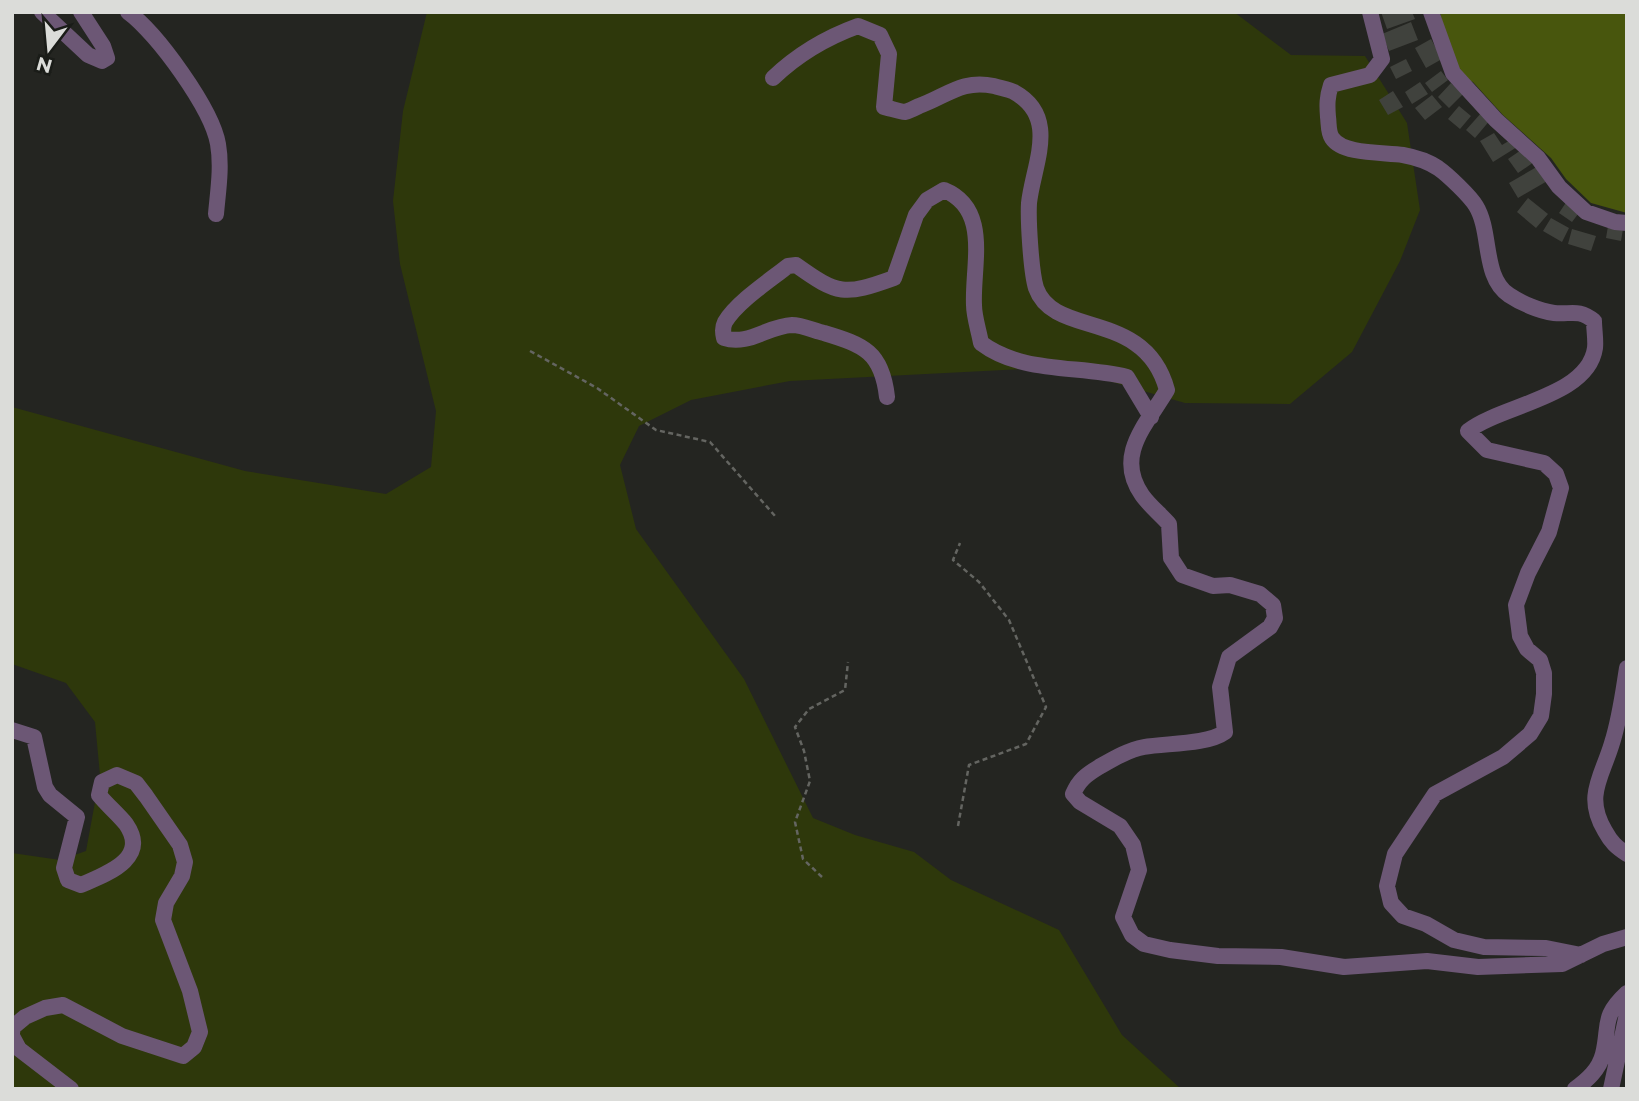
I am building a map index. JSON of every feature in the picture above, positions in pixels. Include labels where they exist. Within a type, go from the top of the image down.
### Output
[{"type":"street","points":[[42,12],[88,55],[102,61],[107,58],[103,46],[81,12]]},
{"type":"street","points":[[128,12],[139,20],[172,57],[212,125],[218,141],[220,160],[216,214]]},
{"type":"street","points":[[1370,12],[1382,58],[1370,75],[1331,85],[1327,96],[1329,131],[1333,140],[1342,146],[1365,152],[1405,155],[1441,170],[1476,206],[1484,225],[1495,278],[1507,294],[1535,308],[1555,314],[1570,311],[1586,315],[1594,321],[1595,349],[1589,365],[1579,378],[1538,399],[1480,422],[1468,431],[1487,450],[1544,463],[1556,474],[1561,488],[1549,532],[1528,573],[1516,605],[1520,636],[1527,649],[1540,660],[1544,673],[1541,716],[1523,742],[1503,757],[1434,794],[1395,855],[1387,886],[1391,903],[1404,916],[1426,924],[1454,940],[1484,947],[1546,948],[1581,955]]},
{"type":"street","points":[[1431,12],[1453,73],[1496,120],[1538,158],[1559,187],[1586,212],[1615,222],[1627,223]]},
{"type":"street","points":[[773,78],[793,58],[830,36],[858,26],[880,35],[889,54],[884,107],[904,112],[959,86],[980,83],[1014,92],[1034,109],[1040,125],[1041,144],[1030,202],[1029,227],[1036,288],[1048,306],[1066,316],[1118,332],[1142,346],[1163,375],[1167,390],[1136,439],[1130,458],[1132,478],[1143,496],[1169,524],[1171,558],[1182,575],[1213,586],[1230,584],[1260,594],[1272,605],[1275,618],[1270,627],[1229,657],[1220,687],[1224,732],[1220,736],[1142,748],[1114,758],[1078,781],[1073,794],[1080,802],[1120,825],[1133,845],[1139,870],[1123,917],[1132,935],[1144,944],[1170,950],[1218,956],[1281,957],[1344,967],[1427,961],[1478,967],[1562,964],[1603,944],[1627,937]]},
{"type":"street","points":[[887,397],[886,381],[878,364],[865,347],[853,342],[794,325],[762,332],[747,340],[735,342],[724,338],[722,331],[726,322],[743,303],[788,266],[796,265],[824,285],[843,292],[862,290],[894,278],[916,215],[927,200],[944,190],[954,194],[968,208],[975,227],[977,247],[973,306],[981,343],[995,353],[1022,362],[1055,368],[1099,370],[1127,377],[1151,417]]},
{"type":"street","points":[[1627,668],[1612,745],[1598,782],[1595,810],[1613,845],[1627,854]]},
{"type":"street","points":[[12,730],[34,737],[45,787],[50,795],[77,817],[64,869],[68,880],[81,885],[119,868],[127,859],[134,844],[132,835],[125,823],[99,795],[102,782],[117,775],[135,783],[180,845],[185,862],[182,876],[166,903],[163,920],[190,991],[200,1032],[194,1047],[183,1056],[122,1035],[62,1006],[45,1008],[25,1017],[13,1027],[12,1035],[19,1049],[71,1089]]},
{"type":"street","points":[[1575,1089],[1592,1076],[1603,1055],[1609,1017],[1615,1004],[1627,993]]},
{"type":"street","points":[[1611,1089],[1627,1014]]},
{"type":"path","points":[[530,351],[597,388],[656,430],[710,442],[775,516]]},
{"type":"path","points":[[958,826],[969,765],[1026,744],[1046,707],[1009,620],[979,582],[953,560],[960,543]]},
{"type":"path","points":[[822,877],[803,859],[795,822],[810,781],[804,751],[795,727],[809,709],[845,690],[848,662]]},
{"type":"shaded area","points":[[427,12],[1234,12],[1291,55],[1365,56],[1407,123],[1420,210],[1400,261],[1352,352],[1290,404],[1185,403],[1060,367],[790,381],[691,400],[639,426],[620,465],[636,529],[744,679],[813,818],[855,835],[914,852],[951,880],[1059,930],[1122,1035],[1181,1089],[12,1089],[12,853],[60,860],[86,851],[100,775],[95,722],[66,683],[12,664],[12,407],[245,471],[386,494],[431,467],[436,411],[400,264],[393,201],[403,111]]},
{"type":"shaded area","points":[[1440,12],[1627,12],[1627,213],[1591,203],[1566,179],[1551,158],[1503,115],[1473,82],[1463,78],[1449,54]]},
{"type":"building","points":[[1381,12],[1412,12],[1415,19],[1387,29]]},
{"type":"building","points":[[1411,22],[1418,40],[1389,51],[1382,34]]},
{"type":"building","points":[[1431,39],[1442,59],[1426,68],[1415,48]]},
{"type":"building","points":[[1406,59],[1412,71],[1396,79],[1390,67]]},
{"type":"building","points":[[1441,71],[1448,80],[1432,92],[1425,83]]},
{"type":"building","points":[[1420,82],[1428,94],[1412,104],[1405,92]]},
{"type":"building","points":[[1451,83],[1463,94],[1449,108],[1438,97]]},
{"type":"building","points":[[1393,91],[1403,107],[1388,115],[1379,100]]},
{"type":"building","points":[[1432,95],[1442,107],[1425,120],[1415,108]]},
{"type":"building","points":[[1459,106],[1471,116],[1460,129],[1448,119]]},
{"type":"building","points":[[1482,112],[1491,119],[1475,138],[1466,130]]},
{"type":"building","points":[[1494,133],[1502,145],[1512,139],[1517,147],[1493,162],[1480,141]]},
{"type":"building","points":[[1524,148],[1534,162],[1518,173],[1508,159]]},
{"type":"building","points":[[1540,165],[1549,180],[1518,198],[1509,183]]},
{"type":"building","points":[[1528,198],[1548,214],[1536,228],[1517,212]]},
{"type":"building","points":[[1567,201],[1581,210],[1572,222],[1559,213]]},
{"type":"building","points":[[1551,218],[1569,228],[1562,242],[1543,231]]},
{"type":"building","points":[[1608,226],[1623,229],[1621,241],[1606,238]]},
{"type":"building","points":[[1572,229],[1596,236],[1591,251],[1568,244]]}]
